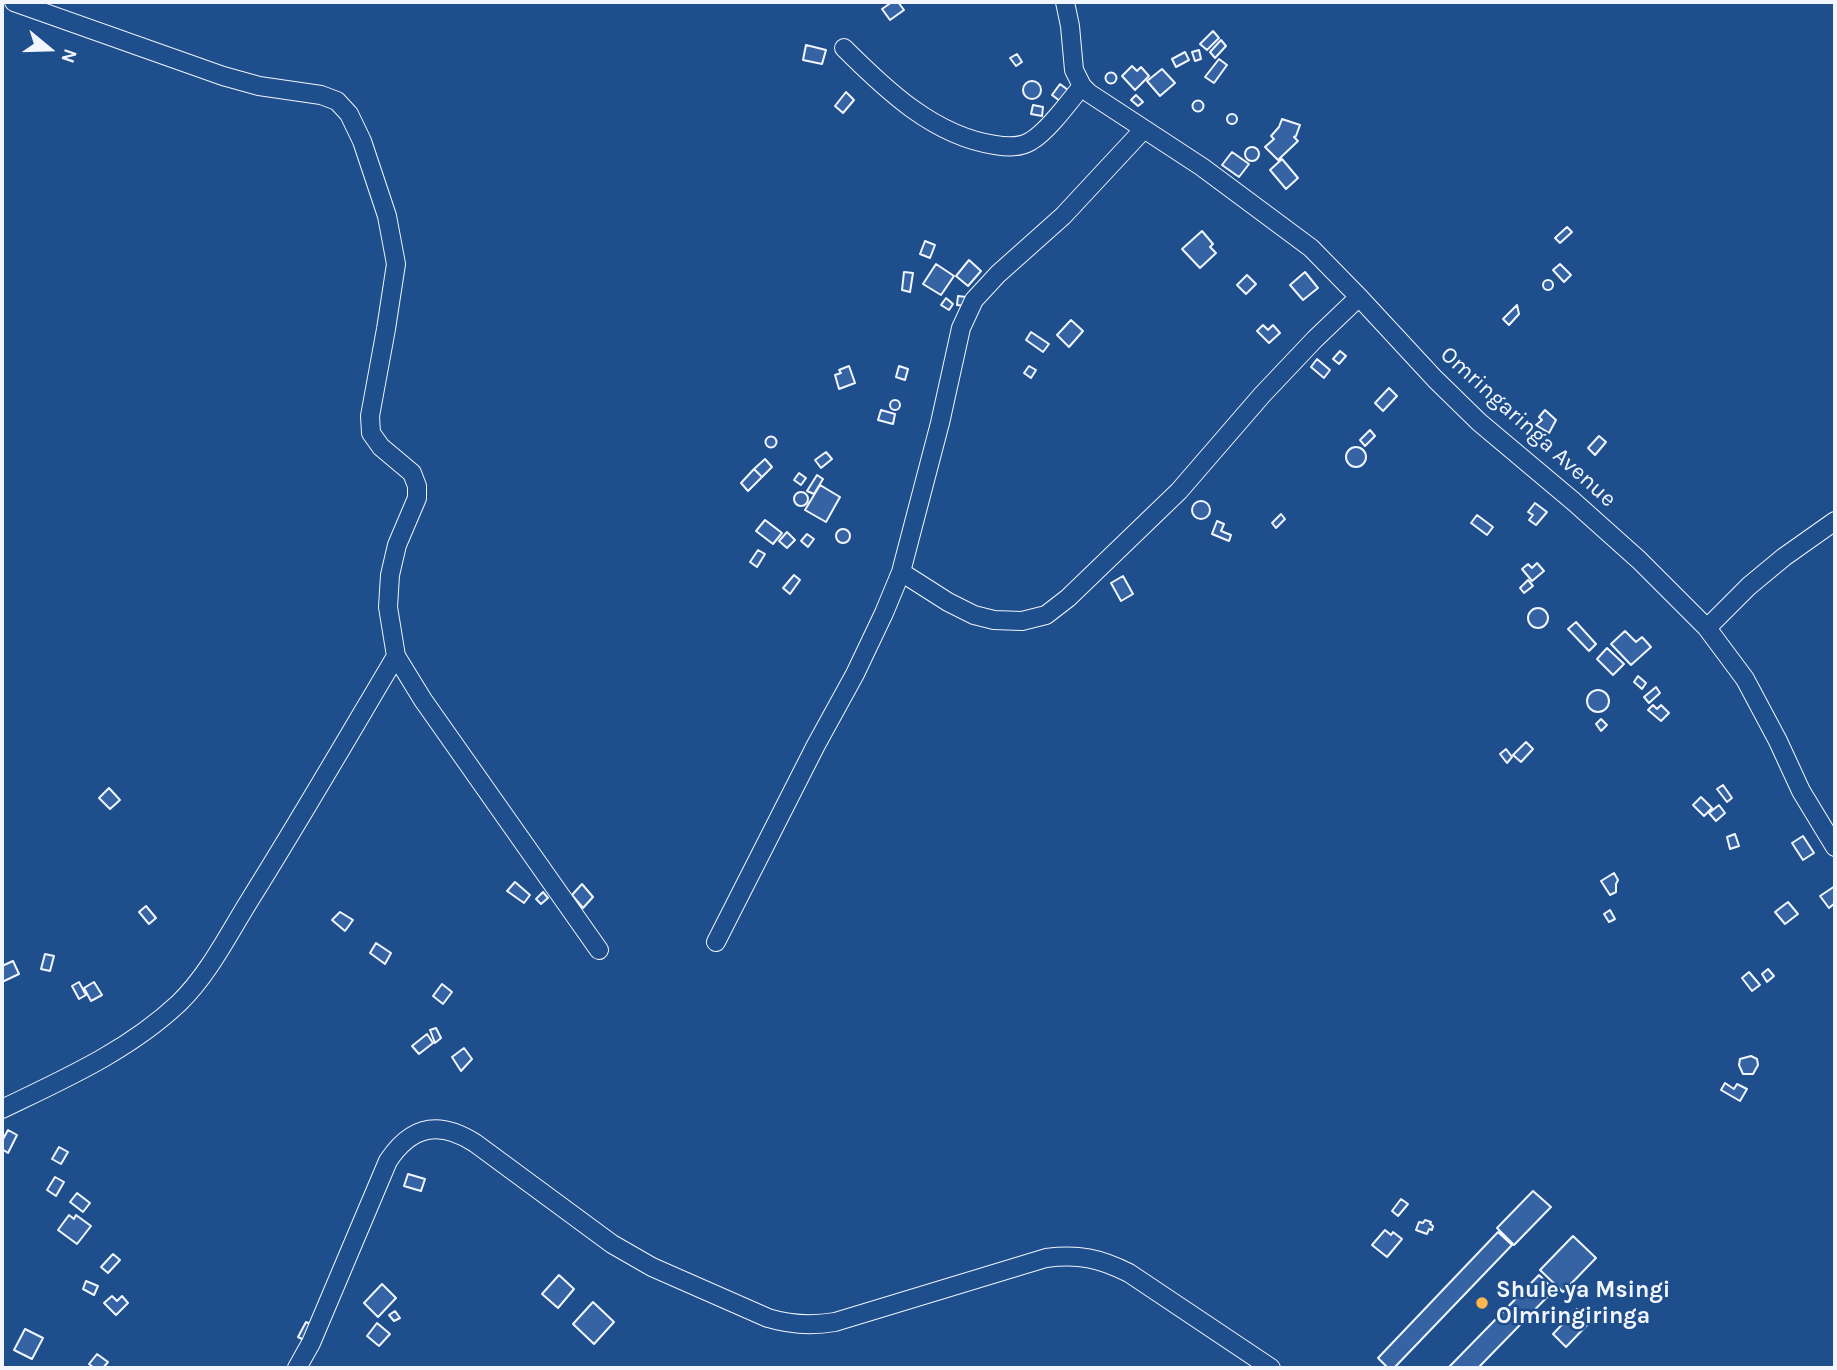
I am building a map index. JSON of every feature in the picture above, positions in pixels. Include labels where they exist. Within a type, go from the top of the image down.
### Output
[{"type":"street","points":[[14,2],[223,76],[259,86],[321,95],[337,101],[349,114],[362,141],[387,216],[396,264],[370,416],[371,433],[381,447],[412,473],[418,486],[417,498],[397,545],[390,575],[388,607],[396,656],[423,700],[599,950]]},
{"type":"street","points":[[844,48],[876,80],[911,108],[943,128],[980,143],[1011,148],[1031,142],[1083,86],[1074,70],[1065,2]]},
{"type":"street","name":"Omringaringa Avenue","points":[[1083,86],[1089,93],[1212,174],[1311,248],[1479,422],[1639,560],[1707,628],[1745,679],[1801,791],[1835,847]]},
{"type":"street","points":[[716,942],[855,674],[901,572],[940,423],[961,328],[974,300],[998,274],[1063,216],[1144,129]]},
{"type":"street","points":[[901,572],[948,602],[993,621],[1022,621],[1046,615],[1068,598],[1179,491],[1262,395],[1359,297]]},
{"type":"street","points":[[1707,628],[1766,571],[1835,521]]},
{"type":"street","points":[[2,1109],[104,1059],[145,1031],[180,1002],[207,968],[272,865],[396,656]]},
{"type":"street","points":[[297,1368],[318,1328],[388,1161],[406,1139],[417,1133],[443,1130],[460,1134],[475,1143],[634,1258],[783,1323],[815,1325],[835,1322],[1046,1258],[1077,1256],[1109,1263],[1129,1273],[1270,1368]]},
{"type":"building","points":[[892,2],[898,2],[904,10],[890,20],[882,9]]},
{"type":"building","points":[[1213,31],[1219,38],[1207,50],[1200,44]]},
{"type":"building","points":[[1221,40],[1226,46],[1215,58],[1210,52]]},
{"type":"building","points":[[806,45],[826,50],[822,64],[803,60]]},
{"type":"building","points":[[1199,50],[1201,59],[1195,61],[1192,52]]},
{"type":"building","points":[[1185,52],[1189,60],[1176,67],[1172,59]]},
{"type":"building","points":[[1017,54],[1022,62],[1016,66],[1010,58]]},
{"type":"building","points":[[1219,59],[1227,65],[1214,83],[1205,77]]},
{"type":"building","points":[[1132,66],[1137,71],[1141,67],[1149,76],[1135,90],[1122,76]]},
{"type":"building","points":[[1162,69],[1175,83],[1160,96],[1147,81]]},
{"type":"building","points":[[1111,73],[1115,74],[1115,82],[1111,83],[1107,82],[1106,78],[1107,74]]},
{"type":"building","points":[[1028,81],[1036,81],[1041,90],[1039,97],[1028,99],[1023,94],[1023,86]]},
{"type":"building","points":[[1060,84],[1068,90],[1060,101],[1052,95]]},
{"type":"building","points":[[846,92],[854,100],[843,113],[835,106]]},
{"type":"building","points":[[1136,95],[1143,102],[1138,106],[1131,100]]},
{"type":"building","points":[[1198,101],[1202,102],[1202,110],[1198,111],[1194,110],[1193,106],[1194,102]]},
{"type":"building","points":[[1033,105],[1043,107],[1042,116],[1031,114]]},
{"type":"building","points":[[1232,114],[1236,115],[1236,123],[1232,124],[1228,123],[1227,119],[1228,115]]},
{"type":"building","points":[[1282,119],[1300,125],[1294,137],[1298,141],[1278,160],[1265,147],[1274,139],[1271,136]]},
{"type":"building","points":[[1249,147],[1255,147],[1259,154],[1255,161],[1249,161],[1245,157],[1245,151]]},
{"type":"building","points":[[1232,152],[1249,164],[1239,177],[1222,165]]},
{"type":"building","points":[[1282,159],[1298,178],[1286,189],[1270,170]]},
{"type":"building","points":[[1567,227],[1572,232],[1560,243],[1555,238]]},
{"type":"building","points":[[1202,231],[1213,244],[1210,247],[1216,253],[1200,268],[1182,249]]},
{"type":"building","points":[[925,241],[935,245],[930,258],[920,254]]},
{"type":"building","points":[[969,260],[981,271],[968,286],[956,276]]},
{"type":"building","points":[[936,264],[954,276],[941,295],[923,284]]},
{"type":"building","points":[[1560,264],[1571,275],[1564,282],[1553,270]]},
{"type":"building","points":[[904,272],[913,273],[910,292],[902,290]]},
{"type":"building","points":[[1305,272],[1318,288],[1303,300],[1290,285]]},
{"type":"building","points":[[1247,275],[1256,284],[1246,294],[1237,285]]},
{"type":"building","points":[[1548,280],[1552,281],[1552,289],[1548,290],[1544,289],[1543,285],[1544,281]]},
{"type":"building","points":[[958,296],[966,297],[965,306],[957,305]]},
{"type":"building","points":[[946,298],[953,304],[949,310],[941,305]]},
{"type":"building","points":[[1517,305],[1519,314],[1509,325],[1503,319]]},
{"type":"building","points":[[1071,320],[1083,331],[1069,347],[1057,335]]},
{"type":"building","points":[[1263,325],[1268,330],[1273,325],[1280,333],[1269,343],[1257,331]]},
{"type":"building","points":[[1031,332],[1049,344],[1043,352],[1026,340]]},
{"type":"building","points":[[1340,351],[1346,356],[1339,364],[1333,359]]},
{"type":"building","points":[[1317,359],[1330,370],[1324,378],[1311,367]]},
{"type":"building","points":[[849,366],[855,383],[839,389],[835,375]]},
{"type":"building","points":[[899,366],[908,369],[905,380],[896,377]]},
{"type":"building","points":[[1029,366],[1036,370],[1031,378],[1024,373]]},
{"type":"building","points":[[1389,388],[1397,396],[1383,411],[1375,403]]},
{"type":"building","points":[[895,400],[900,405],[895,410],[890,405]]},
{"type":"building","points":[[881,410],[895,414],[893,424],[878,420]]},
{"type":"building","points":[[1545,410],[1556,420],[1549,433],[1536,425],[1542,420],[1539,417]]},
{"type":"building","points":[[1370,430],[1375,436],[1365,446],[1360,440]]},
{"type":"building","points":[[1599,436],[1606,442],[1595,455],[1588,448]]},
{"type":"building","points":[[771,437],[775,438],[775,446],[771,447],[767,446],[766,442],[767,438]]},
{"type":"building","points":[[1356,447],[1363,450],[1366,457],[1363,464],[1356,467],[1349,464],[1346,457],[1349,450]]},
{"type":"building","points":[[826,452],[832,459],[821,468],[815,460]]},
{"type":"building","points":[[765,459],[772,467],[762,477],[754,469]]},
{"type":"building","points":[[754,469],[762,477],[748,491],[741,483]]},
{"type":"building","points":[[799,473],[806,478],[801,485],[794,480]]},
{"type":"building","points":[[817,475],[823,479],[814,494],[807,491]]},
{"type":"building","points":[[820,485],[840,497],[826,522],[805,510]]},
{"type":"building","points":[[798,492],[804,492],[808,499],[804,506],[798,506],[794,502],[794,496]]},
{"type":"building","points":[[1197,501],[1205,501],[1210,510],[1208,517],[1197,519],[1192,514],[1192,506]]},
{"type":"building","points":[[1535,503],[1547,512],[1536,525],[1529,520],[1533,515],[1528,512]]},
{"type":"building","points":[[1281,514],[1285,519],[1276,528],[1272,523]]},
{"type":"building","points":[[1477,515],[1493,527],[1487,535],[1471,523]]},
{"type":"building","points":[[765,520],[782,533],[773,544],[756,531]]},
{"type":"building","points":[[1217,521],[1224,524],[1221,531],[1231,535],[1229,541],[1212,534]]},
{"type":"building","points":[[840,529],[846,529],[850,536],[846,543],[840,543],[836,539],[836,533]]},
{"type":"building","points":[[787,532],[795,540],[787,548],[779,541]]},
{"type":"building","points":[[807,534],[814,539],[808,547],[801,541]]},
{"type":"building","points":[[758,550],[765,554],[757,567],[750,562]]},
{"type":"building","points":[[1537,563],[1544,571],[1532,581],[1522,569],[1528,564],[1532,568]]},
{"type":"building","points":[[794,575],[800,580],[790,594],[783,588]]},
{"type":"building","points":[[1123,576],[1133,594],[1121,601],[1111,583]]},
{"type":"building","points":[[1528,580],[1533,586],[1524,593],[1520,588]]},
{"type":"building","points":[[1538,608],[1545,611],[1548,618],[1545,625],[1538,628],[1531,625],[1528,618],[1531,611]]},
{"type":"building","points":[[1576,622],[1596,644],[1589,651],[1568,629]]},
{"type":"building","points":[[1625,631],[1636,642],[1642,637],[1651,647],[1631,665],[1611,644]]},
{"type":"building","points":[[1607,648],[1624,664],[1613,675],[1597,659]]},
{"type":"building","points":[[1638,676],[1646,683],[1642,689],[1634,682]]},
{"type":"building","points":[[1656,687],[1660,693],[1649,703],[1644,697]]},
{"type":"building","points":[[1598,690],[1606,693],[1609,701],[1606,709],[1598,712],[1590,709],[1587,701],[1590,693]]},
{"type":"building","points":[[1653,705],[1657,709],[1661,705],[1669,713],[1661,721],[1648,710]]},
{"type":"building","points":[[1601,719],[1607,725],[1601,731],[1596,724]]},
{"type":"building","points":[[1526,742],[1533,749],[1521,762],[1513,755]]},
{"type":"building","points":[[1506,749],[1512,757],[1507,763],[1500,754]]},
{"type":"building","points":[[1723,785],[1732,798],[1727,802],[1717,789]]},
{"type":"building","points":[[109,788],[120,800],[110,809],[99,798]]},
{"type":"building","points":[[1701,797],[1712,808],[1704,816],[1693,805]]},
{"type":"building","points":[[1719,805],[1725,813],[1716,821],[1709,813]]},
{"type":"building","points":[[1735,834],[1739,846],[1730,849],[1727,837]]},
{"type":"building","points":[[1803,836],[1814,853],[1803,860],[1792,843]]},
{"type":"building","points":[[1614,873],[1618,880],[1616,892],[1610,895],[1601,881]]},
{"type":"building","points":[[515,882],[530,895],[524,903],[507,891]]},
{"type":"building","points":[[582,884],[593,897],[583,908],[572,895]]},
{"type":"building","points":[[1835,886],[1835,903],[1829,908],[1820,896]]},
{"type":"building","points":[[543,892],[548,898],[541,904],[536,899]]},
{"type":"building","points":[[1788,902],[1798,914],[1785,924],[1775,912]]},
{"type":"building","points":[[146,906],[156,918],[149,924],[139,912]]},
{"type":"building","points":[[1610,910],[1615,919],[1609,922],[1604,914]]},
{"type":"building","points":[[340,912],[353,920],[345,931],[332,920]]},
{"type":"building","points":[[376,943],[391,953],[385,964],[370,953]]},
{"type":"building","points":[[45,954],[54,956],[50,971],[41,969]]},
{"type":"building","points":[[13,961],[19,974],[2,982],[2,966]]},
{"type":"building","points":[[1768,969],[1774,976],[1767,982],[1762,974]]},
{"type":"building","points":[[1749,972],[1760,985],[1752,991],[1742,978]]},
{"type":"building","points":[[79,982],[86,995],[79,999],[72,986]]},
{"type":"building","points":[[94,982],[102,995],[91,1001],[84,988]]},
{"type":"building","points":[[442,984],[452,992],[443,1004],[433,996]]},
{"type":"building","points":[[436,1028],[441,1038],[435,1043],[430,1030]]},
{"type":"building","points":[[427,1034],[433,1043],[419,1054],[412,1046]]},
{"type":"building","points":[[464,1048],[472,1059],[461,1071],[452,1057]]},
{"type":"building","points":[[1751,1056],[1757,1059],[1758,1065],[1753,1074],[1743,1074],[1739,1065],[1740,1059]]},
{"type":"building","points":[[1725,1083],[1734,1089],[1737,1084],[1747,1089],[1740,1101],[1721,1090]]},
{"type":"building","points":[[8,1130],[17,1135],[8,1153],[2,1149],[2,1141]]},
{"type":"building","points":[[59,1147],[68,1152],[61,1164],[52,1159]]},
{"type":"building","points":[[408,1174],[425,1179],[421,1191],[404,1186]]},
{"type":"building","points":[[55,1177],[64,1182],[56,1196],[47,1190]]},
{"type":"building","points":[[1533,1191],[1551,1207],[1514,1245],[1497,1228]]},
{"type":"building","points":[[77,1193],[90,1203],[83,1212],[70,1202]]},
{"type":"building","points":[[1401,1199],[1408,1204],[1398,1216],[1392,1211]]},
{"type":"building","points":[[69,1215],[74,1219],[76,1215],[91,1226],[77,1244],[58,1230]]},
{"type":"building","points":[[1425,1220],[1433,1226],[1427,1234],[1416,1230],[1419,1222],[1423,1223]]},
{"type":"building","points":[[1385,1230],[1402,1239],[1387,1257],[1372,1245]]},
{"type":"building","points":[[1498,1232],[1512,1245],[1394,1368],[1388,1368],[1378,1358]]},
{"type":"building","points":[[1573,1236],[1596,1258],[1563,1292],[1540,1270]]},
{"type":"building","points":[[113,1254],[120,1260],[108,1273],[101,1267]]},
{"type":"building","points":[[559,1275],[574,1289],[558,1308],[542,1294]]},
{"type":"building","points":[[1539,1275],[1554,1290],[1478,1368],[1450,1368],[1449,1367]]},
{"type":"building","points":[[86,1281],[98,1286],[94,1295],[83,1289]]},
{"type":"building","points":[[382,1284],[396,1298],[378,1317],[364,1303]]},
{"type":"building","points":[[112,1296],[117,1301],[122,1296],[128,1303],[116,1315],[104,1303]]},
{"type":"building","points":[[593,1302],[614,1322],[594,1344],[573,1324]]},
{"type":"building","points":[[1577,1309],[1590,1322],[1566,1347],[1553,1334]]},
{"type":"building","points":[[395,1311],[400,1318],[394,1321],[389,1315]]},
{"type":"building","points":[[306,1322],[314,1326],[306,1341],[298,1337]]},
{"type":"building","points":[[377,1323],[390,1334],[379,1346],[367,1336]]},
{"type":"building","points":[[25,1329],[43,1338],[32,1359],[14,1350]]},
{"type":"building","points":[[97,1354],[108,1362],[103,1368],[94,1368],[89,1364]]},
{"type":"place","name":"Shule ya Msingi Olmringiringa","points":[[1482,1303]]}]
